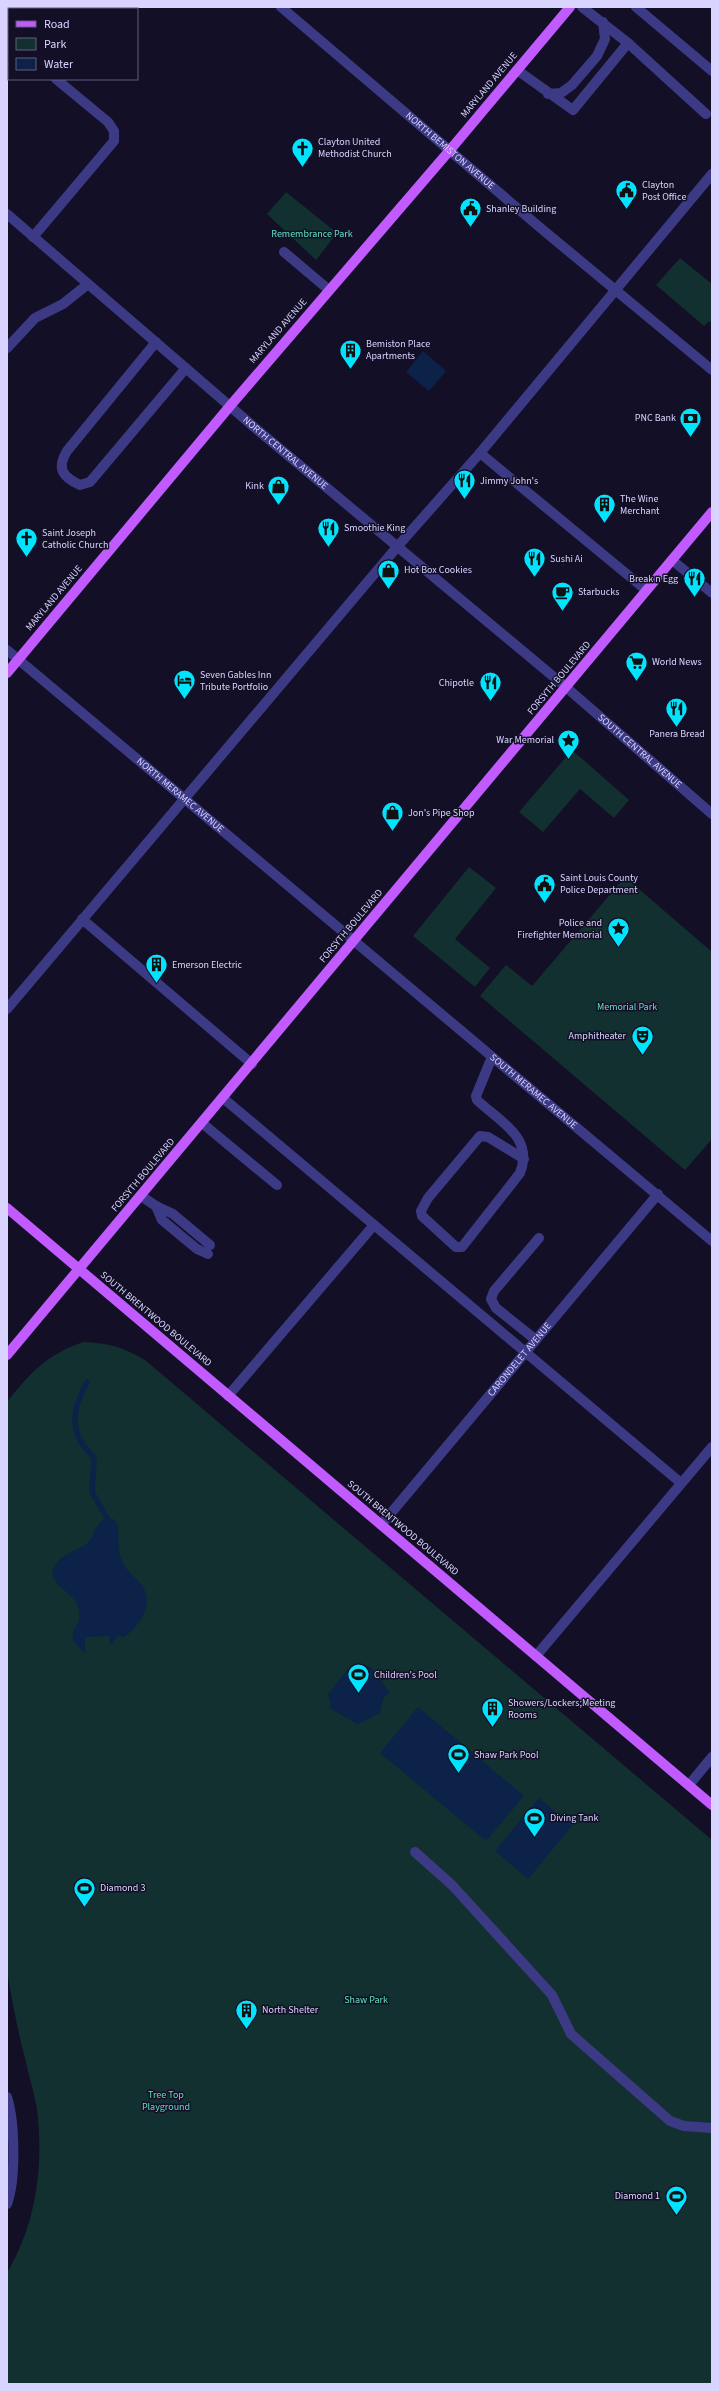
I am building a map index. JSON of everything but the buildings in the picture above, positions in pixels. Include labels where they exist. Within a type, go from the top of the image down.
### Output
[{"type":"main road","name":"MARYLAND AVENUE","points":[[7,673],[230,406],[450,150],[570,7]]},
{"type":"main road","name":"FORSYTH BOULEVARD","points":[[7,1355],[567,688],[646,590],[712,512]]},
{"type":"main road","name":"SOUTH BRENTWOOD BOULEVARD","points":[[7,1208],[712,1805]]},
{"type":"street","name":"NORTH BEMISTON AVENUE","points":[[281,7],[712,370]]},
{"type":"street","points":[[582,7],[628,43],[706,114]]},
{"type":"street","points":[[636,7],[712,71]]},
{"type":"street","points":[[548,94],[561,93],[572,85],[597,56],[605,39],[603,22]]},
{"type":"street","points":[[517,70],[548,94],[573,110],[628,43]]},
{"type":"street","points":[[33,236],[114,141],[114,131],[108,122],[57,80]]},
{"type":"street","points":[[7,1009],[397,547],[480,453],[712,174]]},
{"type":"street","name":"NORTH CENTRAL AVENUE","points":[[7,214],[230,406],[567,688]]},
{"type":"street","points":[[284,252],[329,290]]},
{"type":"street","points":[[7,348],[36,318],[63,304],[88,284]]},
{"type":"street","points":[[156,342],[61,460],[62,471],[68,480],[80,485],[90,482],[186,368]]},
{"type":"street","points":[[480,453],[646,590]]},
{"type":"street","points":[[672,560],[712,593]]},
{"type":"street","name":"NORTH MERAMEC AVENUE","points":[[7,650],[353,942]]},
{"type":"street","name":"SOUTH CENTRAL AVENUE","points":[[567,688],[712,814]]},
{"type":"street","points":[[82,919],[252,1064]]},
{"type":"street","name":"SOUTH MERAMEC AVENUE","points":[[353,942],[658,1194],[712,1241]]},
{"type":"street","points":[[492,1057],[476,1096],[482,1105],[519,1138],[523,1146],[524,1159],[520,1173],[462,1247],[459,1248],[452,1244],[422,1216],[421,1211],[428,1198],[480,1136],[488,1137],[524,1159]]},
{"type":"street","points":[[223,1098],[681,1483]]},
{"type":"street","points":[[202,1123],[276,1185]]},
{"type":"street","name":"CARONDELET AVENUE","points":[[381,1525],[658,1194]]},
{"type":"street","points":[[141,1196],[156,1206],[162,1220],[197,1249],[209,1250]]},
{"type":"street","points":[[228,1396],[374,1225]]},
{"type":"street","points":[[536,1340],[496,1308],[491,1299],[494,1291],[539,1238]]},
{"type":"street","points":[[536,1656],[712,1447]]},
{"type":"street","points":[[689,1785],[712,1757]]},
{"type":"street","points":[[415,1852],[452,1885],[552,1996],[571,2034],[670,2121],[684,2126],[712,2128]]},
{"type":"street","points":[[7,2097],[12,2138],[12,2179],[7,2204]]},
{"type":"green space","name":"Remembrance Park","points":[[286,192],[337,233],[316,260],[267,214]]},
{"type":"green space","points":[[680,258],[712,284],[712,323],[709,321],[704,326],[656,285]]},
{"type":"green space","points":[[572,750],[629,800],[614,818],[580,789],[543,832],[519,812]]},
{"type":"green space","points":[[469,867],[496,888],[455,939],[490,968],[475,987],[413,936]]},
{"type":"green space","name":"Memorial Park","points":[[625,877],[712,952],[712,1139],[685,1170],[480,996],[506,965],[532,986]]},
{"type":"green space","name":"Shaw Park","points":[[83,1342],[115,1346],[145,1360],[712,1840],[712,2384],[7,2384],[7,2273],[25,2235],[36,2194],[39,2131],[36,2104],[13,2005],[7,1970],[7,1402],[40,1366],[59,1353]]},
{"type":"water","points":[[423,351],[446,371],[429,391],[406,372]]},
{"type":"water","points":[[107,1518],[113,1519],[118,1524],[119,1549],[121,1558],[127,1570],[143,1587],[147,1602],[140,1621],[125,1637],[117,1636],[112,1644],[109,1642],[109,1636],[85,1637],[85,1653],[73,1639],[74,1630],[79,1621],[76,1602],[57,1583],[52,1573],[57,1562],[61,1558],[89,1542],[100,1523]]},
{"type":"water","name":"Children's Pool","points":[[359,1664],[371,1667],[389,1692],[383,1699],[380,1713],[357,1724],[331,1709],[328,1694],[347,1670]]},
{"type":"water","points":[[418,1707],[524,1796],[486,1841],[380,1753]]},
{"type":"water","name":"Diving Tank","points":[[539,1798],[572,1826],[528,1879],[495,1851]]},
{"type":"waterway","points":[[87,1382],[78,1404],[75,1427],[81,1442],[94,1459],[92,1492],[107,1518]]},
{"type":"place","name":"Clayton United Methodist Church","points":[[303,168]]},
{"type":"place","name":"Clayton Post Office","points":[[627,210]]},
{"type":"place","name":"Shanley Building","points":[[470,228]]},
{"type":"place","name":"Bemiston Place Apartments","points":[[351,370]]},
{"type":"place","name":"PNC Bank","points":[[691,438]]},
{"type":"place","name":"Jimmy John's","points":[[464,500]]},
{"type":"place","name":"Kink","points":[[279,506]]},
{"type":"place","name":"The Wine Merchant","points":[[604,524]]},
{"type":"place","name":"Smoothie King","points":[[329,548]]},
{"type":"place","name":"Saint Joseph Catholic Church","points":[[27,558]]},
{"type":"place","name":"Sushi Ai","points":[[534,578]]},
{"type":"place","name":"Hot Box Cookies","points":[[389,590]]},
{"type":"place","name":"Break n Egg","points":[[694,598]]},
{"type":"place","name":"Starbucks","points":[[563,612]]},
{"type":"place","name":"World News","points":[[637,682]]},
{"type":"place","name":"Seven Gables Inn Tribute Portfolio","points":[[185,700]]},
{"type":"place","name":"Chipotle","points":[[490,702]]},
{"type":"place","name":"Panera Bread","points":[[677,728]]},
{"type":"place","name":"War Memorial","points":[[569,760]]},
{"type":"place","name":"Jon's Pipe Shop","points":[[392,832]]},
{"type":"place","name":"Saint Louis County Police Department","points":[[544,904]]},
{"type":"place","name":"Police and Firefighter Memorial","points":[[618,948]]},
{"type":"place","name":"Emerson Electric","points":[[156,984]]},
{"type":"place","name":"Amphitheater","points":[[642,1056]]},
{"type":"place","name":"Children's Pool","points":[[358,1694]]},
{"type":"place","name":"Showers/Lockers;Meeting Rooms","points":[[493,1728]]},
{"type":"place","name":"Shaw Park Pool","points":[[458,1774]]},
{"type":"place","name":"Diving Tank","points":[[534,1838]]},
{"type":"place","name":"Diamond 3","points":[[84,1908]]},
{"type":"place","name":"North Shelter","points":[[246,2030]]},
{"type":"place","name":"Diamond 1","points":[[676,2216]]},
{"type":"park label","name":"Tree Top Playground","points":[[166,2100]]}]
